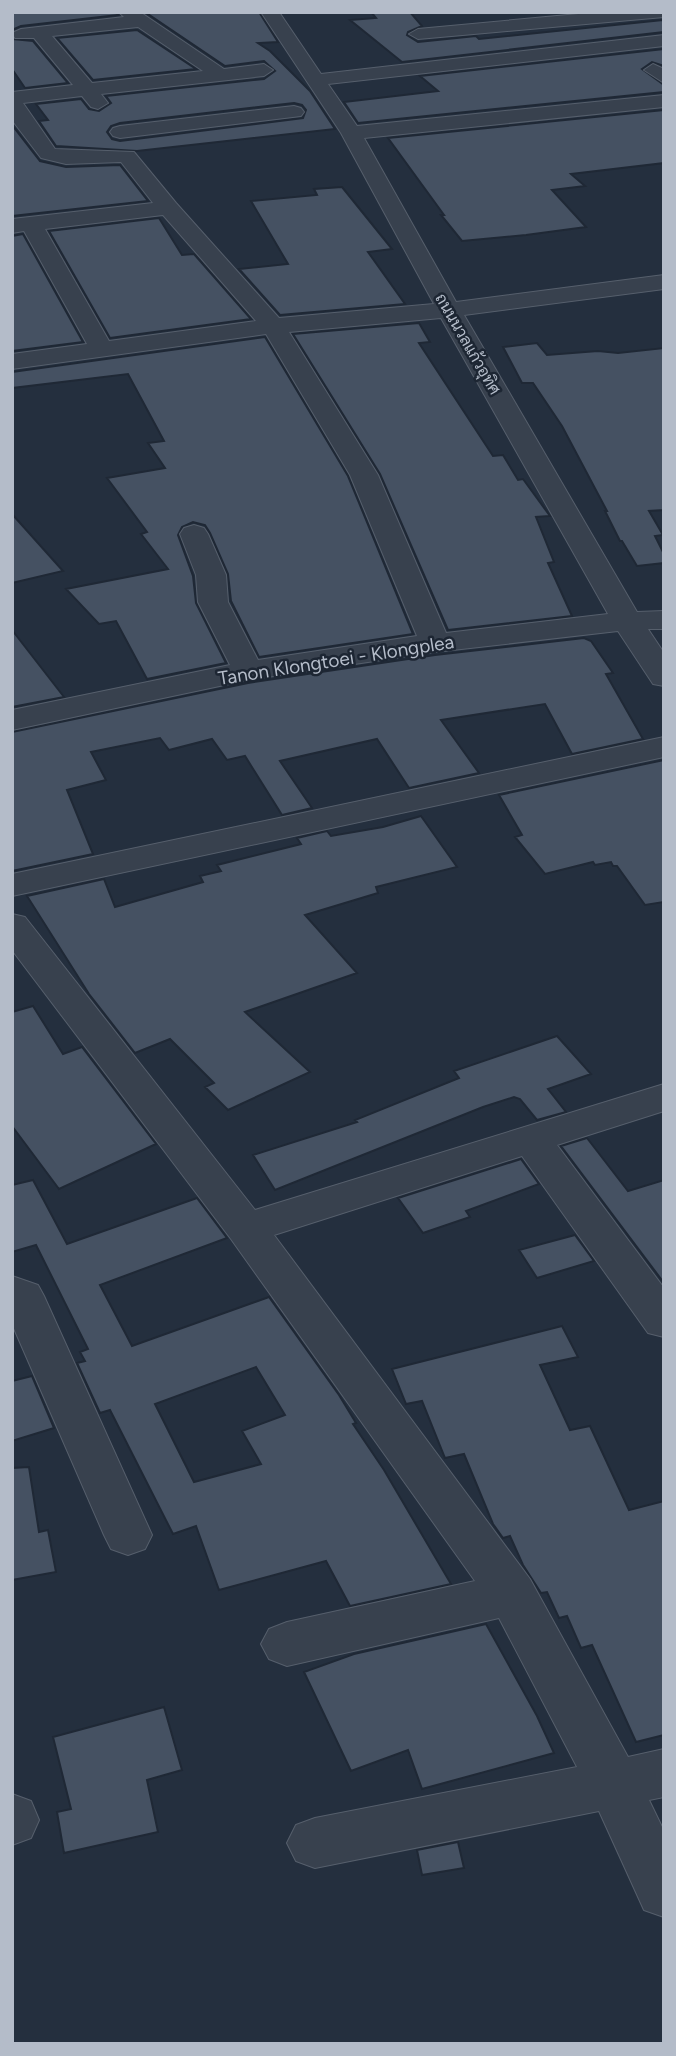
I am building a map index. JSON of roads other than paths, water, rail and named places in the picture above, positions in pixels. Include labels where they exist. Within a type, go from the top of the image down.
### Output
[{"type":"street","name":"ถนนนวลแก้วอุทิศ","points":[[270,12],[351,132],[449,310],[627,621],[664,677]]},
{"type":"street","points":[[418,34],[571,16],[663,12]]},
{"type":"street","points":[[12,35],[39,32],[81,19],[134,17],[221,75]]},
{"type":"street","points":[[39,32],[120,132],[127,156],[168,208],[273,326],[435,643]]},
{"type":"street","points":[[316,80],[664,40]]},
{"type":"street","points":[[127,156],[55,157],[17,121],[12,99],[264,70]]},
{"type":"street","points":[[351,132],[660,104]]},
{"type":"street","points":[[120,132],[294,112]]},
{"type":"street","points":[[102,351],[22,225],[168,208]]},
{"type":"street","points":[[12,362],[273,326],[449,310],[664,282]]},
{"type":"street","points":[[194,534],[211,575],[213,603],[248,671]]},
{"type":"street","name":"Tanon Klongtoei - Klongplea","points":[[12,720],[248,671],[435,643],[627,621],[664,620]]},
{"type":"street","points":[[12,885],[664,747]]},
{"type":"street","points":[[12,925],[246,1228],[512,1594],[639,1779],[664,1891]]},
{"type":"street","points":[[246,1228],[664,1097]]},
{"type":"street","points":[[531,1139],[664,1321]]},
{"type":"street","points":[[12,1293],[22,1296],[128,1535]]},
{"type":"street","points":[[286,1644],[512,1594]]},
{"type":"street","points":[[315,1843],[639,1779]]}]
